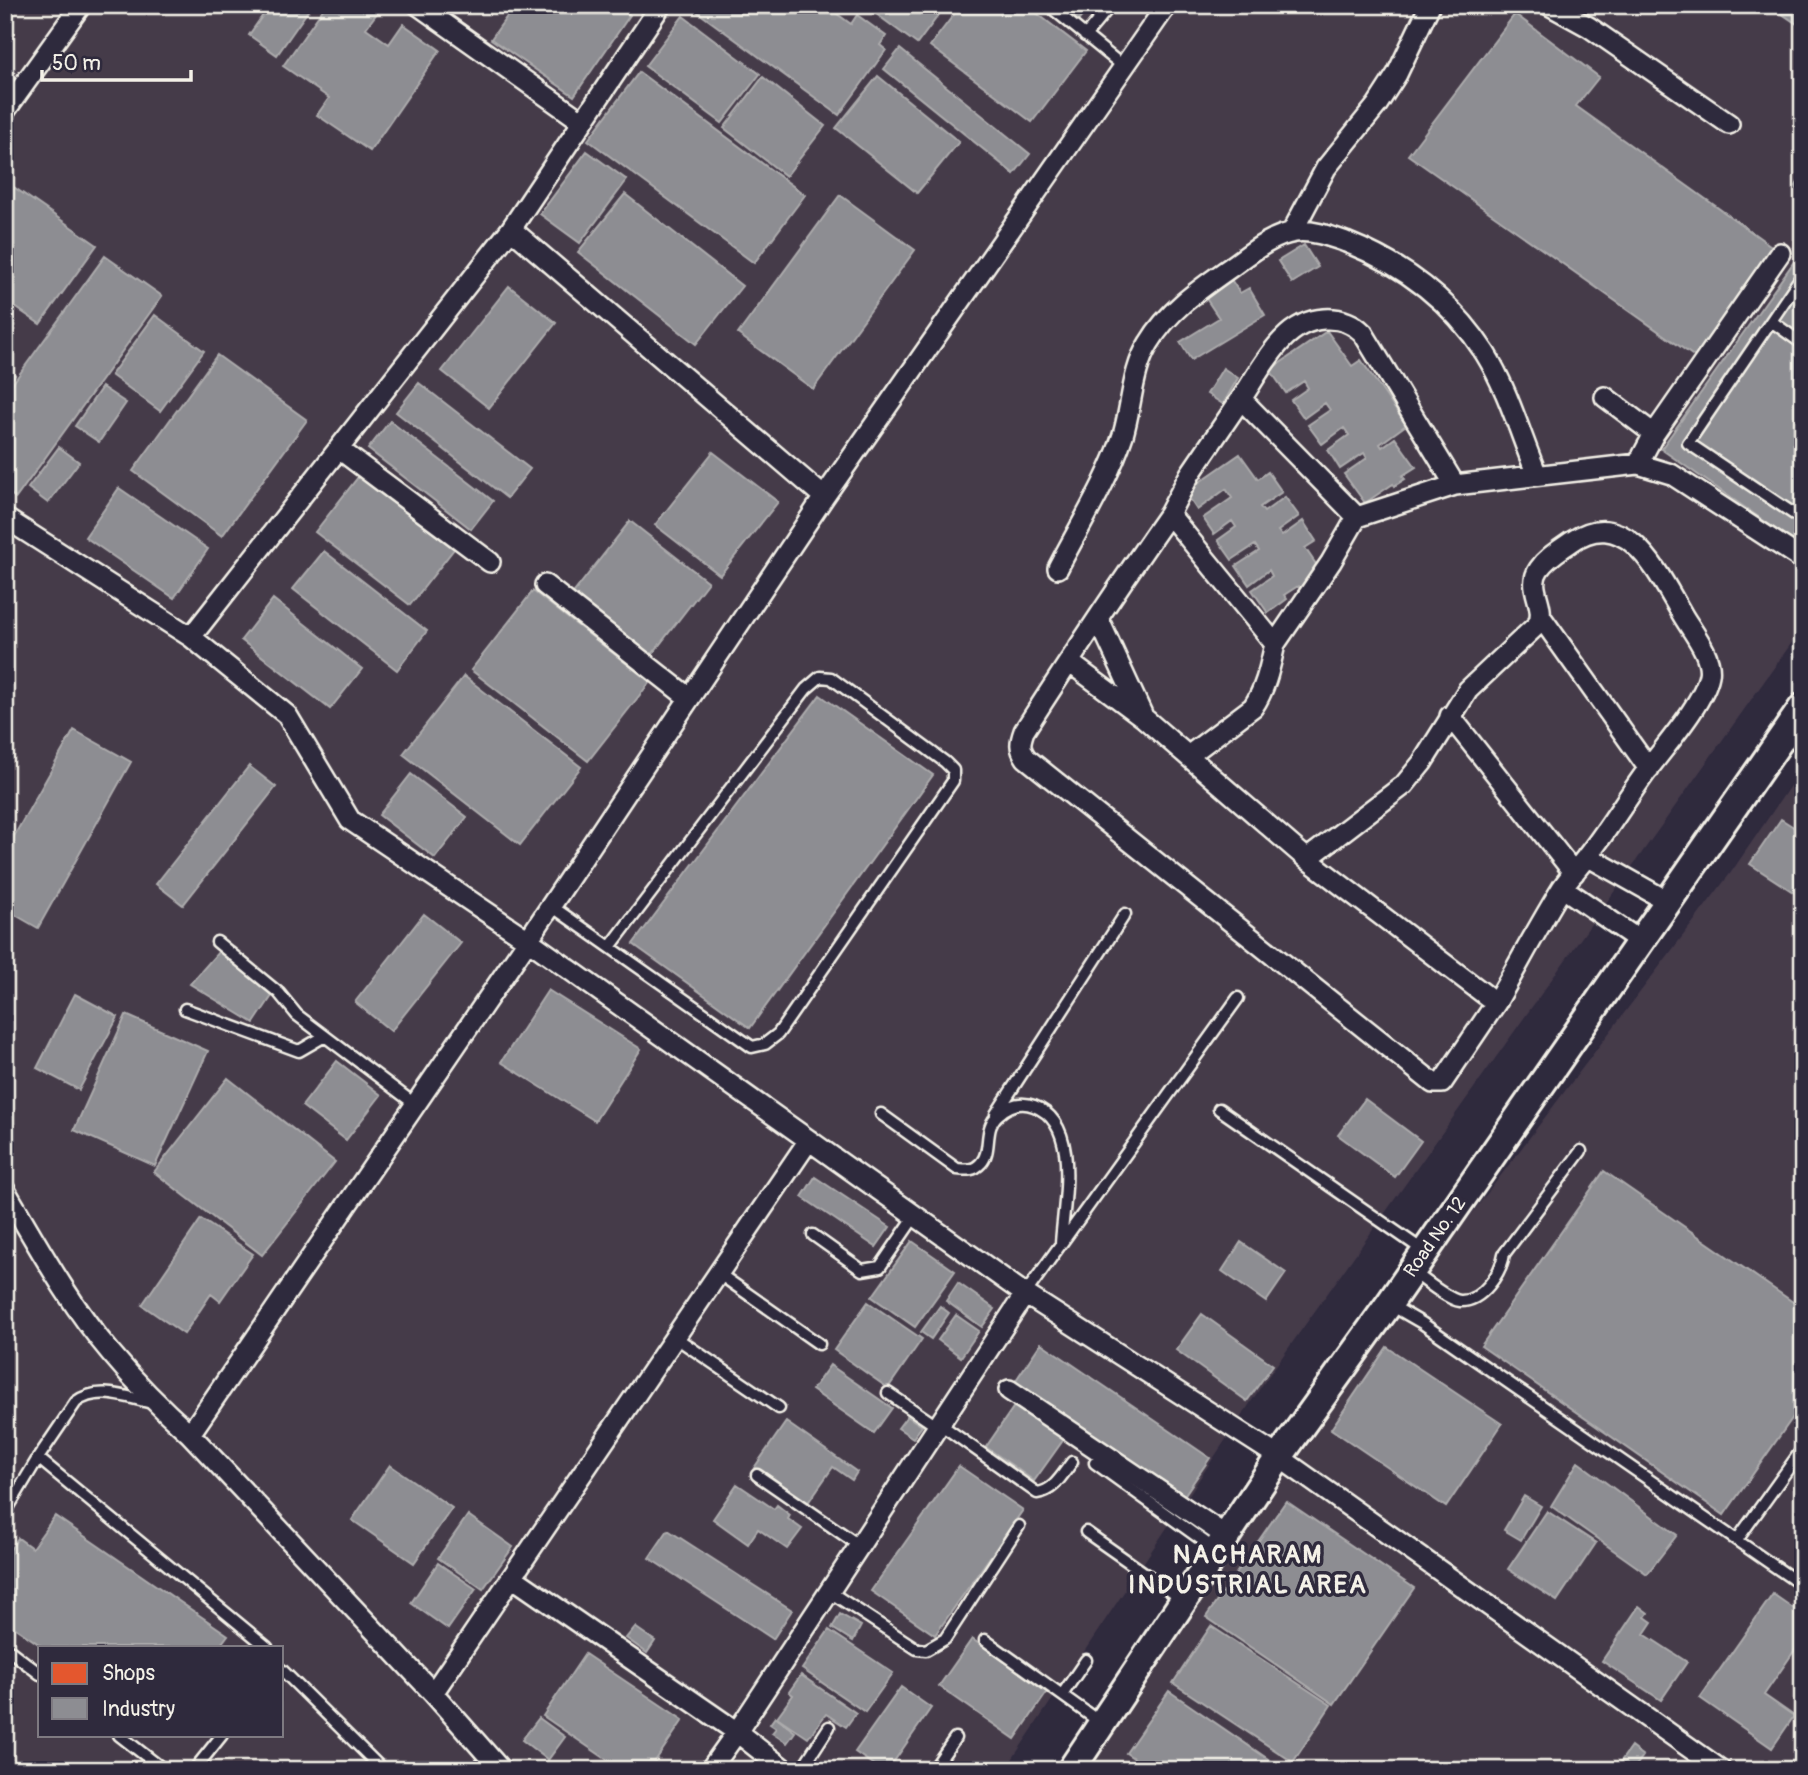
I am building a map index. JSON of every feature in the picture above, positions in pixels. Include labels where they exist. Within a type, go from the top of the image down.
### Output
[{"type":"street","points":[[5,111],[81,5]]},
{"type":"street","points":[[418,5],[583,122]]},
{"type":"street","points":[[191,637],[511,229],[661,5]]},
{"type":"street","points":[[190,1434],[416,1105],[824,497],[1167,5]]},
{"type":"street","points":[[1292,232],[1326,168],[1377,105],[1397,74],[1430,5]]},
{"type":"street","points":[[1549,5],[1589,27],[1729,124]]},
{"type":"street","points":[[511,229],[824,497]]},
{"type":"street","points":[[1058,568],[1115,455],[1131,406],[1141,361],[1149,342],[1191,296],[1250,253],[1292,232],[1310,231],[1356,246],[1408,273],[1443,300],[1469,330],[1495,371],[1537,475]]},
{"type":"street","points":[[1638,464],[1654,434],[1780,253]]},
{"type":"street","points":[[1455,485],[1363,333],[1354,324],[1332,318],[1304,322],[1291,331],[1190,474],[1170,514],[1024,731],[1020,750],[1047,775],[1433,1083],[1442,1083],[1496,1003],[1568,880],[1587,856],[1649,769],[1701,696],[1710,673],[1706,656],[1651,562],[1623,536],[1598,531],[1577,538],[1549,558],[1533,583],[1541,617],[1649,769]]},
{"type":"street","points":[[1605,397],[1654,434]]},
{"type":"street","points":[[1241,399],[1357,517]]},
{"type":"street","points":[[339,449],[490,562]]},
{"type":"street","points":[[1188,756],[1253,707],[1261,696],[1275,644],[1331,562],[1357,517],[1455,485],[1638,464],[1671,474],[1803,559]]},
{"type":"street","points":[[1170,514],[1275,644]]},
{"type":"street","points":[[5,518],[191,637],[287,715],[350,820],[527,940],[1025,1294],[1279,1457],[1721,1770]]},
{"type":"street","points":[[545,585],[689,698]]},
{"type":"street","points":[[1307,859],[1404,785],[1422,763],[1468,690],[1531,631],[1541,617]]},
{"type":"street","points":[[1098,618],[1144,718]]},
{"type":"street","points":[[1069,662],[1144,718],[1307,859],[1496,1003]]},
{"type":"street","name":"Road No. 12","points":[[1071,1770],[1279,1457],[1389,1304],[1803,706]]},
{"type":"street","points":[[1450,716],[1568,880],[1640,941]]},
{"type":"street","points":[[1587,856],[1667,901]]},
{"type":"street","points":[[433,1693],[808,1140]]},
{"type":"street","points":[[5,1190],[47,1262],[102,1341],[156,1404],[190,1434],[433,1693],[501,1770]]},
{"type":"street","points":[[709,1770],[830,1592],[1025,1294]]},
{"type":"street","points":[[1009,1390],[1221,1543]]},
{"type":"street","points":[[512,1577],[737,1732],[785,1770]]},
{"type":"lane","points":[[1048,5],[1124,67]]},
{"type":"lane","points":[[1085,36],[1111,5]]},
{"type":"lane","points":[[1803,274],[1688,443],[1803,520]]},
{"type":"lane","points":[[1771,321],[1803,344]]},
{"type":"lane","points":[[550,905],[752,1047],[765,1044],[778,1034],[953,781],[953,770],[831,678],[820,677],[806,689],[610,947]]},
{"type":"lane","points":[[881,1114],[957,1169],[971,1170],[980,1165],[985,1158],[992,1120],[1125,914]]},
{"type":"lane","points":[[217,942],[279,993],[297,1015],[416,1105]]},
{"type":"lane","points":[[1025,1294],[1238,998]]},
{"type":"lane","points":[[186,1009],[299,1051],[325,1036]]},
{"type":"lane","points":[[992,1120],[1011,1106],[1022,1103],[1042,1110],[1053,1119],[1060,1130],[1065,1148],[1061,1244]]},
{"type":"lane","points":[[1219,1109],[1418,1261],[1452,1298],[1461,1301],[1473,1298],[1486,1289],[1502,1264],[1504,1254],[1581,1151]]},
{"type":"lane","points":[[813,1235],[862,1270],[870,1270],[880,1267],[915,1216]]},
{"type":"lane","points":[[718,1273],[819,1344]]},
{"type":"lane","points":[[1389,1304],[1434,1330],[1803,1586]]},
{"type":"lane","points":[[675,1337],[779,1408]]},
{"type":"lane","points":[[5,1513],[38,1458],[76,1402],[84,1396],[93,1392],[156,1404]]},
{"type":"lane","points":[[888,1393],[1037,1493],[1053,1487],[1072,1462]]},
{"type":"lane","points":[[1737,1540],[1803,1448]]},
{"type":"lane","points":[[38,1458],[266,1646]]},
{"type":"lane","points":[[1095,1463],[1221,1543]]},
{"type":"lane","points":[[757,1475],[860,1546]]},
{"type":"lane","points":[[830,1592],[917,1649],[926,1650],[944,1639],[1019,1526]]},
{"type":"lane","points":[[1087,1532],[1184,1600]]},
{"type":"lane","points":[[985,1640],[1102,1723]]},
{"type":"lane","points":[[5,1647],[38,1672]]},
{"type":"lane","points":[[1062,1695],[1086,1660]]},
{"type":"lane","points":[[284,1672],[383,1770]]},
{"type":"lane","points":[[801,1770],[829,1727]]},
{"type":"lane","points":[[120,1736],[164,1770]]},
{"type":"lane","points":[[194,1770],[221,1736]]},
{"type":"lane","points":[[933,1770],[955,1738]]},
{"type":"shaded area","points":[[5,5],[1803,5],[1803,627],[1265,1381],[1005,1770],[5,1770]]},
{"type":"shaded area","points":[[1803,767],[1803,1770],[1080,1770],[1287,1457],[1732,871]]},
{"type":"building: Shops","points":[[1769,340],[1803,365],[1803,515],[1695,443]]},
{"type":"building: Industry","points":[[270,5],[312,5],[277,55],[249,35]]},
{"type":"building: Industry","points":[[326,5],[375,5],[380,9],[366,28],[389,44],[403,24],[440,50],[370,151],[317,115],[329,98],[283,66]]},
{"type":"building: Industry","points":[[515,5],[616,5],[630,15],[574,96],[491,39]]},
{"type":"building: Industry","points":[[688,5],[825,5],[851,24],[857,15],[886,36],[880,45],[886,50],[839,115]]},
{"type":"building: Industry","points":[[864,5],[946,5],[917,44]]},
{"type":"building: Industry","points":[[961,5],[1026,5],[1086,51],[1032,122],[930,46]]},
{"type":"building: Industry","points":[[1061,5],[1091,5],[1079,20]]},
{"type":"building: Industry","points":[[1769,5],[1803,5],[1803,28]]},
{"type":"building: Industry","points":[[1515,14],[1599,77],[1576,106],[1774,248],[1698,359],[1408,155]]},
{"type":"building: Industry","points":[[683,16],[760,74],[722,123],[645,66]]},
{"type":"building: Industry","points":[[900,49],[1030,154],[1014,174],[884,69]]},
{"type":"building: Industry","points":[[639,72],[805,195],[754,263],[588,140]]},
{"type":"building: Industry","points":[[878,76],[959,142],[917,193],[836,128]]},
{"type":"building: Industry","points":[[763,77],[825,126],[786,176],[724,128]]},
{"type":"building: Industry","points":[[587,151],[627,180],[580,243],[540,214]]},
{"type":"building: Industry","points":[[1803,173],[1803,204],[1796,186]]},
{"type":"building: Industry","points":[[5,181],[97,245],[40,324],[5,300]]},
{"type":"building: Industry","points":[[625,194],[742,286],[696,344],[578,252]]},
{"type":"building: Industry","points":[[840,195],[915,250],[813,389],[738,334]]},
{"type":"building: Industry","points":[[1304,245],[1318,267],[1292,283],[1278,261]]},
{"type":"building: Industry","points":[[1803,249],[1803,548],[1661,449]]},
{"type":"building: Industry","points":[[105,256],[162,296],[16,498],[5,490],[5,394]]},
{"type":"building: Industry","points":[[1230,278],[1240,293],[1249,288],[1265,315],[1191,360],[1180,342],[1219,318],[1203,294]]},
{"type":"building: Industry","points":[[509,286],[556,323],[489,408],[442,371]]},
{"type":"building: Industry","points":[[155,315],[204,351],[160,411],[111,375]]},
{"type":"building: Industry","points":[[1327,331],[1352,366],[1361,360],[1406,425],[1380,444],[1382,447],[1395,438],[1416,467],[1402,476],[1405,479],[1365,503],[1344,474],[1367,458],[1364,453],[1340,469],[1328,450],[1349,435],[1344,428],[1322,444],[1308,425],[1330,410],[1325,403],[1304,418],[1291,400],[1308,388],[1304,381],[1286,393],[1270,370]]},
{"type":"building: Industry","points":[[217,355],[307,420],[222,536],[133,471]]},
{"type":"building: Industry","points":[[5,368],[15,375],[5,388]]},
{"type":"building: Industry","points":[[1223,368],[1238,378],[1223,404],[1207,394]]},
{"type":"building: Industry","points":[[419,383],[530,469],[507,498],[396,412]]},
{"type":"building: Industry","points":[[102,387],[126,403],[99,442],[75,426]]},
{"type":"building: Industry","points":[[390,421],[493,501],[471,529],[368,449]]},
{"type":"building: Industry","points":[[59,447],[79,462],[48,503],[28,488]]},
{"type":"building: Industry","points":[[713,452],[778,502],[720,575],[655,525]]},
{"type":"building: Industry","points":[[1240,454],[1258,479],[1268,472],[1282,492],[1260,507],[1264,512],[1285,497],[1299,516],[1278,531],[1282,536],[1303,521],[1316,541],[1305,548],[1320,570],[1306,580],[1309,585],[1301,590],[1298,586],[1284,595],[1287,599],[1268,613],[1252,590],[1272,576],[1269,570],[1249,585],[1236,566],[1259,551],[1255,545],[1232,560],[1218,540],[1236,527],[1232,521],[1214,534],[1203,518],[1232,498],[1226,489],[1197,510],[1185,492]]},
{"type":"building: Industry","points":[[359,476],[454,549],[410,605],[315,532]]},
{"type":"building: Industry","points":[[119,488],[208,549],[174,598],[85,537]]},
{"type":"building: Industry","points":[[630,521],[708,582],[650,657],[571,596]]},
{"type":"building: Industry","points":[[324,551],[427,631],[397,670],[293,589]]},
{"type":"building: Industry","points":[[533,591],[650,682],[588,761],[471,670]]},
{"type":"building: Industry","points":[[273,599],[362,669],[330,709],[241,640]]},
{"type":"building: Industry","points":[[464,676],[581,767],[520,845],[403,754]]},
{"type":"building: Industry","points":[[820,695],[933,775],[750,1028],[633,944]]},
{"type":"building: Industry","points":[[74,730],[131,762],[38,928],[5,909],[5,852]]},
{"type":"building: Industry","points":[[249,766],[276,787],[183,905],[156,884]]},
{"type":"building: Industry","points":[[411,774],[467,817],[435,858],[379,815]]},
{"type":"building: Industry","points":[[1781,819],[1803,833],[1803,884],[1796,894],[1750,864]]},
{"type":"building: Industry","points":[[424,914],[461,943],[391,1031],[355,1002]]},
{"type":"building: Industry","points":[[219,951],[274,993],[254,1023],[190,984]]},
{"type":"building: Industry","points":[[548,990],[641,1049],[595,1121],[501,1062]]},
{"type":"building: Industry","points":[[75,994],[118,1017],[79,1090],[37,1068]]},
{"type":"building: Industry","points":[[126,1015],[208,1051],[155,1166],[74,1130]]},
{"type":"building: Industry","points":[[337,1061],[381,1095],[346,1140],[302,1106]]},
{"type":"building: Industry","points":[[228,1078],[335,1162],[262,1255],[154,1172]]},
{"type":"building: Industry","points":[[1365,1099],[1421,1141],[1395,1177],[1338,1135]]},
{"type":"building: Industry","points":[[1604,1171],[1803,1309],[1803,1403],[1724,1515],[1481,1346]]},
{"type":"building: Industry","points":[[815,1177],[890,1227],[876,1247],[802,1197]]},
{"type":"building: Industry","points":[[201,1219],[253,1254],[220,1301],[211,1294],[184,1334],[142,1305]]},
{"type":"building: Industry","points":[[912,1241],[955,1271],[915,1327],[872,1297]]},
{"type":"building: Industry","points":[[1241,1242],[1286,1273],[1266,1302],[1222,1271]]},
{"type":"building: Industry","points":[[958,1283],[995,1309],[982,1327],[946,1301]]},
{"type":"building: Industry","points":[[868,1302],[922,1339],[888,1388],[834,1350]]},
{"type":"building: Industry","points":[[940,1306],[949,1313],[931,1339],[921,1332]]},
{"type":"building: Industry","points":[[1202,1314],[1273,1365],[1247,1401],[1176,1350]]},
{"type":"building: Industry","points":[[956,1315],[979,1331],[961,1357],[938,1340]]},
{"type":"building: Industry","points":[[1041,1343],[1210,1458],[1181,1500],[1012,1386]]},
{"type":"building: Industry","points":[[1387,1347],[1502,1424],[1446,1507],[1331,1429]]},
{"type":"building: Industry","points":[[830,1365],[892,1408],[874,1433],[812,1390]]},
{"type":"building: Industry","points":[[1015,1405],[1064,1439],[1034,1481],[986,1447]]},
{"type":"building: Industry","points":[[907,1416],[922,1426],[913,1438],[898,1428]]},
{"type":"building: Industry","points":[[786,1422],[857,1472],[852,1480],[833,1467],[807,1504],[754,1468]]},
{"type":"building: Industry","points":[[1578,1462],[1677,1535],[1647,1574],[1551,1506]]},
{"type":"building: Industry","points":[[390,1465],[452,1508],[414,1563],[352,1520]]},
{"type":"building: Industry","points":[[959,1466],[1023,1510],[935,1635],[871,1591]]},
{"type":"building: Industry","points":[[737,1484],[774,1509],[777,1505],[790,1515],[788,1519],[802,1529],[787,1549],[758,1529],[748,1544],[713,1519]]},
{"type":"building: Industry","points":[[1524,1496],[1541,1506],[1521,1540],[1504,1530]]},
{"type":"building: Industry","points":[[1286,1501],[1414,1588],[1334,1704],[1206,1617]]},
{"type":"building: Industry","points":[[1547,1511],[1596,1543],[1557,1601],[1508,1569]]},
{"type":"building: Industry","points":[[468,1515],[513,1547],[483,1589],[438,1558]]},
{"type":"building: Industry","points":[[55,1516],[228,1635],[220,1646],[42,1646],[5,1621],[5,1557],[18,1538],[32,1548]]},
{"type":"building: Industry","points":[[668,1530],[792,1610],[773,1639],[649,1558]]},
{"type":"building: Industry","points":[[438,1563],[476,1589],[448,1629],[411,1603]]},
{"type":"building: Industry","points":[[1773,1594],[1803,1615],[1803,1638],[1764,1695],[1794,1716],[1772,1748],[1700,1698]]},
{"type":"building: Industry","points":[[1639,1606],[1648,1613],[1645,1617],[1652,1622],[1644,1634],[1687,1662],[1661,1700],[1602,1661]]},
{"type":"building: Industry","points":[[840,1614],[861,1626],[853,1641],[832,1628]]},
{"type":"building: Industry","points":[[1211,1626],[1331,1705],[1293,1762],[1173,1683]]},
{"type":"building: Industry","points":[[635,1627],[655,1641],[647,1653],[626,1638]]},
{"type":"building: Industry","points":[[829,1630],[893,1673],[865,1712],[802,1669]]},
{"type":"building: Industry","points":[[972,1639],[1048,1691],[1015,1739],[939,1686]]},
{"type":"building: Industry","points":[[585,1654],[683,1720],[649,1770],[622,1770],[543,1716]]},
{"type":"building: Industry","points":[[801,1675],[856,1713],[846,1727],[826,1714],[808,1738],[777,1717],[793,1695],[789,1692]]},
{"type":"building: Industry","points":[[901,1687],[931,1708],[888,1770],[881,1770],[855,1752]]},
{"type":"building: Industry","points":[[1169,1691],[1284,1770],[1151,1770],[1126,1753]]},
{"type":"building: Industry","points":[[775,1717],[795,1732],[787,1743],[772,1733],[776,1728],[770,1724]]},
{"type":"building: Industry","points":[[539,1718],[565,1737],[548,1760],[522,1740]]},
{"type":"building: Industry","points":[[1631,1747],[1643,1756],[1633,1770],[1621,1761]]},
{"type":"building: Industry","points":[[1803,1749],[1803,1770],[1786,1770]]},
{"type":"district","name":"NACHARAM INDUSTRIAL AREA","points":[[1248,1570]]}]
